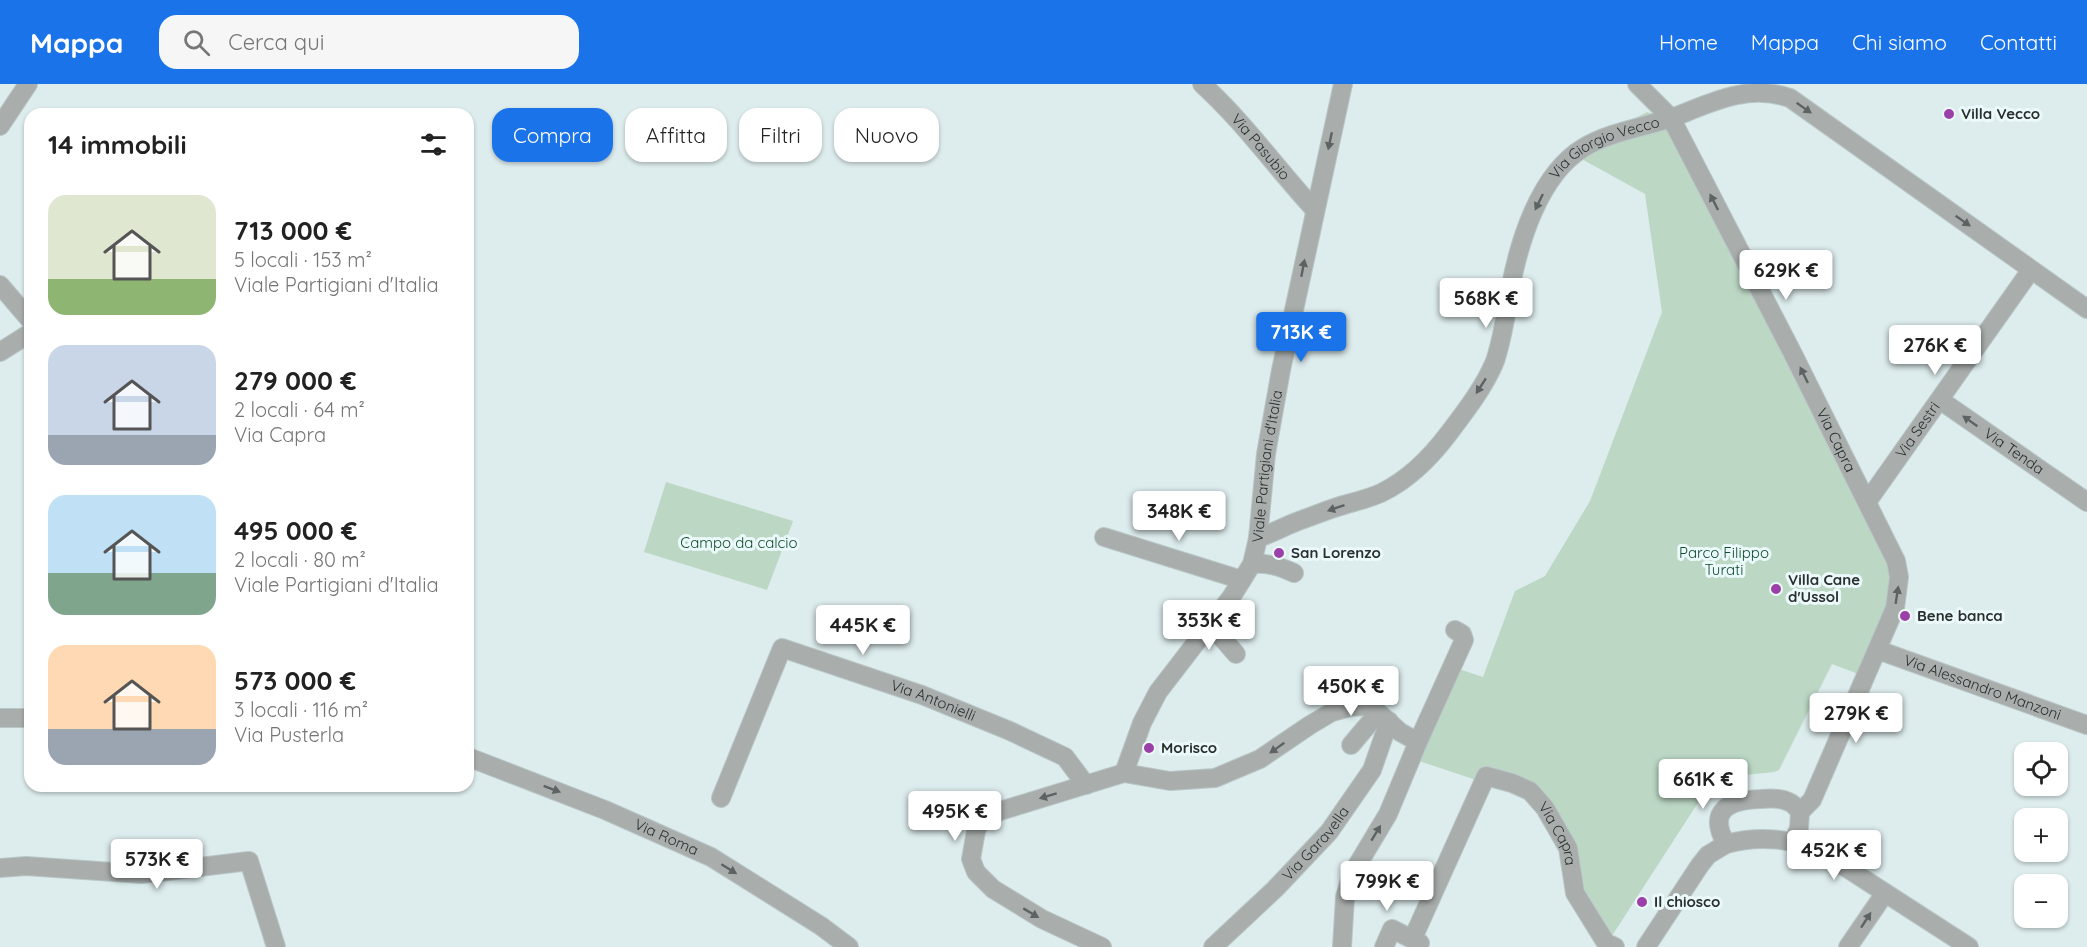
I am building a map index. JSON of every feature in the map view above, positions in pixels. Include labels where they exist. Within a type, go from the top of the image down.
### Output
[{"type":"street","points":[[0,126],[28,84]]},
{"type":"street","name":"Via Pasubio","points":[[1202,84],[1226,106],[1282,175],[1315,210]]},
{"type":"street","name":"Viale Partigiani d'Italia","points":[[1124,773],[1142,723],[1158,692],[1252,564],[1258,538],[1271,426],[1343,84]]},
{"type":"street","name":"Via Capra","points":[[1637,84],[1671,118],[1792,352],[1896,561],[1899,576],[1895,608],[1812,800],[1800,812]]},
{"type":"street","name":"Via Giorgio Vecco","points":[[1258,538],[1291,523],[1381,493],[1401,481],[1426,459],[1448,434],[1486,379],[1494,363],[1506,322],[1511,288],[1523,241],[1534,210],[1546,186],[1569,158],[1604,138],[1671,118],[1737,93],[1757,90],[1778,93],[1790,98],[2087,309]]},
{"type":"street","name":"Via Sestri","points":[[1867,502],[2031,270]]},
{"type":"street","points":[[0,285],[24,313]]},
{"type":"street","points":[[0,352],[24,337]]},
{"type":"street","name":"Via Tenda","points":[[1941,400],[2087,502]]},
{"type":"street","points":[[1104,537],[1242,580]]},
{"type":"street","points":[[1252,564],[1265,563],[1280,566],[1294,573]]},
{"type":"street","points":[[1210,624],[1236,654]]},
{"type":"street","points":[[1342,947],[1345,897],[1352,874],[1388,814],[1464,640],[1462,634],[1455,630]]},
{"type":"street","name":"Via Antonielli","points":[[721,798],[782,648],[921,695],[1010,731],[1065,758],[1086,785]]},
{"type":"street","name":"Via Alessandro Manzoni","points":[[1878,650],[2087,725]]},
{"type":"street","points":[[1102,947],[1042,919],[993,889],[976,872],[972,859],[976,831],[980,821],[1000,811],[1124,773],[1170,781],[1215,778],[1260,759],[1332,712],[1350,707],[1372,707],[1400,732],[1418,742]]},
{"type":"street","points":[[0,717],[24,718]]},
{"type":"street","points":[[1351,745],[1384,717]]},
{"type":"street","name":"Via Garavella","points":[[1213,947],[1275,889],[1329,832],[1372,770],[1384,717]]},
{"type":"street","name":"Via Roma","points":[[474,759],[597,807],[711,857],[821,926],[849,947]]},
{"type":"street","name":"Via Capra","points":[[1415,943],[1486,776],[1530,791],[1545,807],[1568,848],[1575,893],[1606,943],[1615,947]]},
{"type":"street","points":[[1726,844],[1718,824],[1724,808],[1732,803],[1755,799],[1780,799],[1789,802],[1800,812],[1799,828],[1793,842]]},
{"type":"street","points":[[1646,947],[1708,855],[1726,844],[1757,838],[1812,846],[1969,947]]},
{"type":"street","points":[[0,868],[26,866],[142,874],[249,861],[276,947]]},
{"type":"street","points":[[1848,947],[1885,893]]},
{"type":"street","points":[[1384,947],[1392,929],[1415,943]]},
{"type":"green space","name":"Parco Filippo Turati","points":[[1647,112],[1669,119],[1885,546],[1895,587],[1861,675],[1832,664],[1779,770],[1725,777],[1712,781],[1608,942],[1576,893],[1570,847],[1531,789],[1482,782],[1413,759],[1456,668],[1483,677],[1515,591],[1545,576],[1590,501],[1662,312],[1645,194],[1569,152]]},
{"type":"green space","name":"Campo da calcio","points":[[666,482],[793,521],[767,590],[644,552]]},
{"type":"place","name":"Villa Vecco","points":[[1949,114]]},
{"type":"place","name":"San Lorenzo","points":[[1279,553]]},
{"type":"place","name":"Villa Cane d'Ussol","points":[[1776,589]]},
{"type":"place","name":"Bene banca","points":[[1905,616]]},
{"type":"place","name":"Morisco","points":[[1149,748]]},
{"type":"place","name":"Il chiosco","points":[[1642,902]]}]
